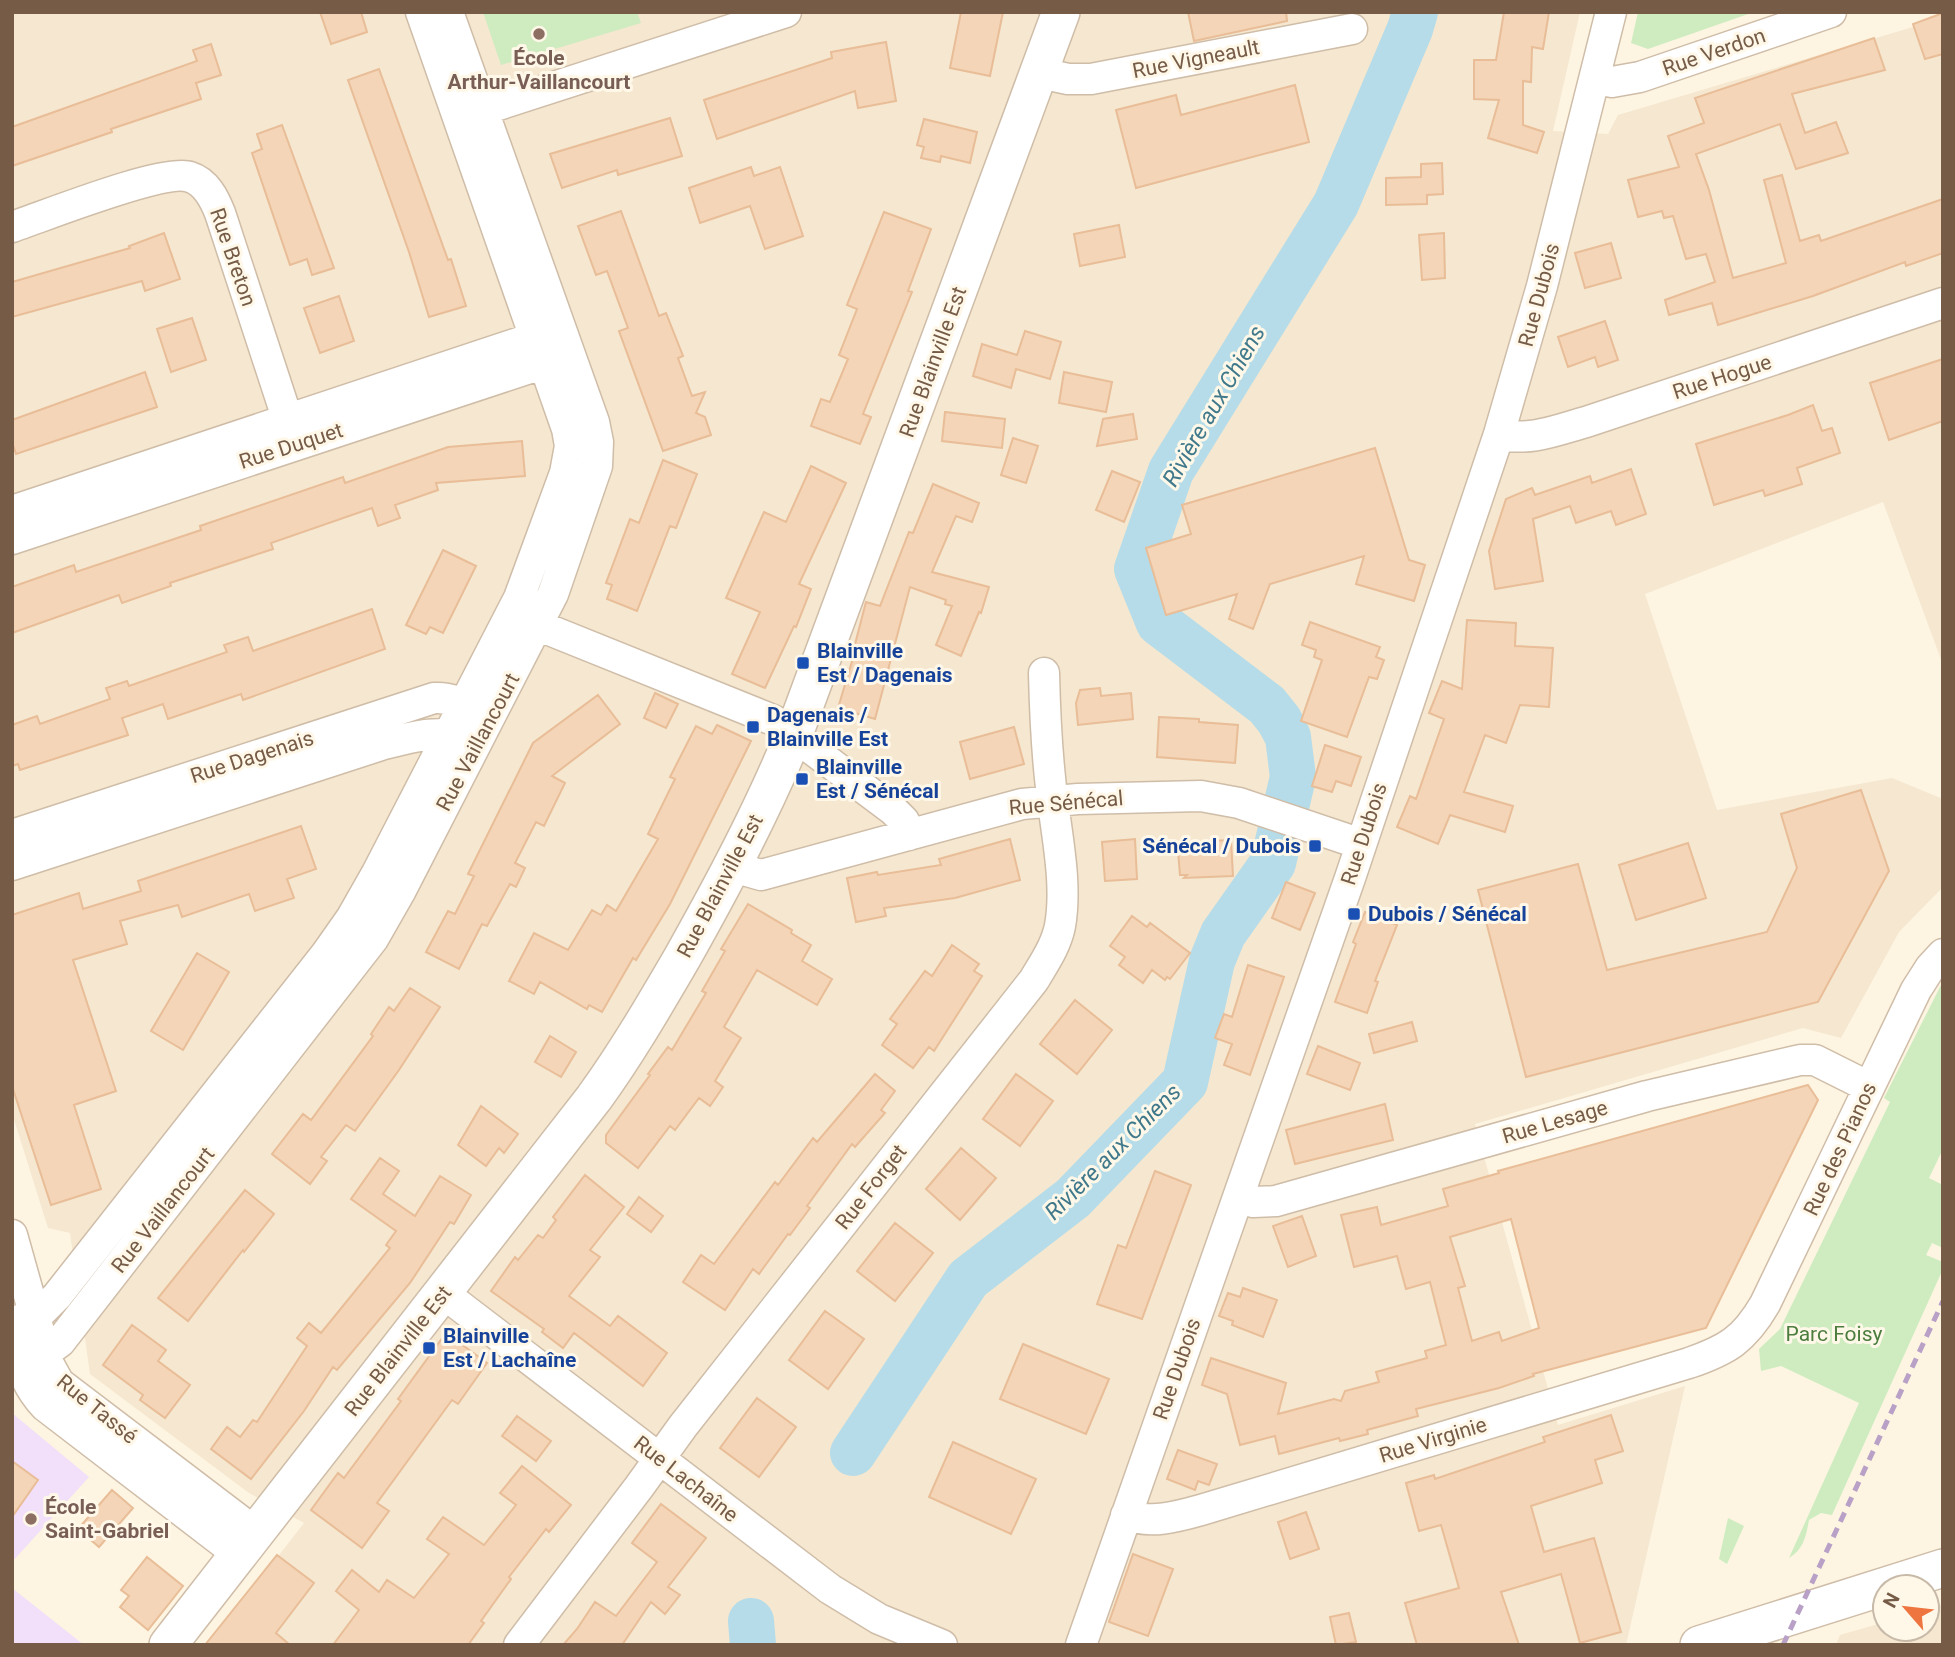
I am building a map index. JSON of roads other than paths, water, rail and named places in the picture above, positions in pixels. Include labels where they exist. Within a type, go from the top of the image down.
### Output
[{"type":"street","name":"Rue Vaillancourt","points":[[421,12],[471,114]]},
{"type":"street","name":"Rue Vaillancourt","points":[[24,1319],[57,1296],[339,936],[377,873],[510,614],[530,572],[569,460],[569,437],[552,346],[471,114],[448,12]]},
{"type":"street","points":[[471,114],[786,12]]},
{"type":"street","name":"Rue Blainville Est","points":[[168,1645],[554,1152],[612,1073],[733,867],[794,734],[1061,12]]},
{"type":"street","name":"Rue Dubois","points":[[1081,1645],[1361,844],[1499,433],[1542,286],[1611,12]]},
{"type":"street","name":"Rue Verdon","points":[[1595,79],[1612,82],[1640,77],[1831,12]]},
{"type":"street","name":"Rue Vigneault","points":[[1040,72],[1068,79],[1091,79],[1352,29]]},
{"type":"street","name":"Rue Breton","points":[[12,226],[156,178],[179,175],[195,179],[210,192],[220,213],[292,432]]},
{"type":"street","name":"Rue Hogue","points":[[1499,433],[1520,438],[1531,437],[1586,422],[1943,303]]},
{"type":"street","name":"Rue Vaillancourt","points":[[26,1351],[67,1334],[365,950],[401,890],[538,627],[559,577],[593,480],[598,454],[594,422],[552,346]]},
{"type":"street","name":"Rue Duquet","points":[[12,511],[292,432],[552,346]]},
{"type":"street","name":"Rue Duquet","points":[[12,539],[292,432]]},
{"type":"street","points":[[510,614],[773,720],[893,810],[904,821],[909,835]]},
{"type":"street","name":"Rue Forget","points":[[519,1645],[659,1458],[1027,990],[1044,964],[1057,937],[1062,902],[1059,843],[1045,720],[1044,673]]},
{"type":"street","name":"Rue Dagenais","points":[[12,835],[426,700],[446,697],[464,704],[484,731]]},
{"type":"street","name":"Rue Dagenais","points":[[12,865],[381,745],[425,734],[484,731]]},
{"type":"street","name":"Rue Sénécal","points":[[733,867],[761,875],[1007,807],[1052,800],[1202,796],[1268,812],[1361,844]]},
{"type":"street","name":"Rue des Pianos","points":[[1736,1342],[1751,1327],[1765,1304],[1916,990],[1943,954]]},
{"type":"street","name":"Rue Lesage","points":[[1238,1198],[1253,1202],[1276,1201],[1647,1096],[1800,1060],[1815,1060],[1869,1087]]},
{"type":"street","name":"Rue Tassé","points":[[12,1235],[26,1351],[50,1369],[59,1383],[247,1543]]},
{"type":"street","name":"Rue Lachaîne","points":[[443,1293],[838,1595],[897,1628],[942,1645]]},
{"type":"street","name":"Rue Virginie","points":[[1126,1515],[1166,1519],[1201,1510],[1689,1363],[1736,1342]]},
{"type":"street","points":[[1699,1645],[1943,1568]]},
{"type":"waterway","name":"Rivière aux Chiens","points":[[853,1453],[968,1279],[1073,1198],[1185,1082],[1212,961],[1223,934],[1273,863],[1293,777],[1288,737],[1267,705],[1159,623],[1137,569],[1171,471],[1336,204],[1415,12]]},
{"type":"waterway","name":"Rivière aux Chiens","points":[[751,1621],[753,1645]]},
{"type":"railway","points":[[1783,1645],[1943,1301]]},
{"type":"place","name":"École Arthur-Vaillancourt","points":[[539,34]]},
{"type":"place","name":"Blainville Est / Dagenais","points":[[803,663]]},
{"type":"place","name":"Dagenais / Blainville Est","points":[[753,727]]},
{"type":"place","name":"Blainville Est / Sénécal","points":[[802,779]]},
{"type":"place","name":"Sénécal / Dubois","points":[[1315,846]]},
{"type":"place","name":"Dubois / Sénécal","points":[[1354,914]]},
{"type":"place","name":"Blainville Est / Lachaîne","points":[[429,1348]]},
{"type":"place","name":"École Saint-Gabriel","points":[[31,1519]]},
{"type":"park label","name":"Parc Foisy","points":[[1834,1334]]}]
